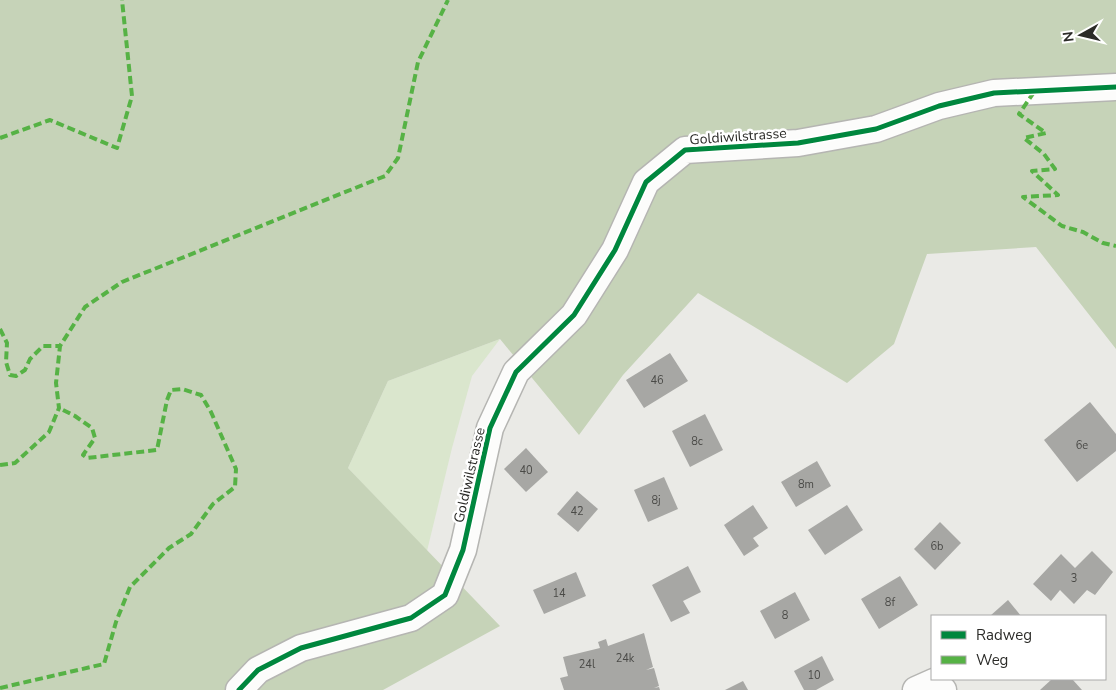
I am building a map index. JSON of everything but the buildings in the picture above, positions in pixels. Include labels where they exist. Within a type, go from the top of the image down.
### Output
[{"type":"street","name":"Goldiwilstrasse","points":[[239,690],[258,670],[301,648],[411,618],[445,595],[463,550],[490,428],[516,372],[574,315],[615,250],[646,182],[685,150],[798,143],[876,129],[939,106],[994,93],[1116,87]]},
{"type":"green space","points":[[0,0],[1116,0],[1116,349],[1036,247],[927,254],[894,344],[847,383],[698,293],[623,375],[579,435],[500,339],[388,381],[348,468],[500,626],[383,690],[0,690]]},
{"type":"green space","points":[[500,339],[472,376],[427,551],[348,468],[388,381]]},
{"type":"marked path","points":[[0,138],[50,120],[117,148],[132,96],[122,0]]},
{"type":"marked path","points":[[0,465],[15,463],[49,432],[59,408],[56,383],[60,346],[85,307],[122,282],[385,176],[398,158],[418,62],[448,0]]},
{"type":"marked path","points":[[1034,92],[1019,114],[1046,133],[1024,138],[1044,154],[1055,169],[1032,171],[1058,195],[1023,197],[1062,226],[1083,232],[1103,243],[1116,246]]},
{"type":"marked path","points":[[0,329],[7,343],[6,362],[10,375],[16,376],[25,370],[30,359],[43,346],[60,346]]},
{"type":"marked path","points":[[0,688],[104,664],[116,622],[130,587],[169,548],[191,534],[213,504],[235,487],[236,469],[211,412],[201,395],[182,389],[171,390],[167,400],[157,450],[87,458],[83,455],[95,438],[92,428],[59,408]]},
{"type":"cycle path","points":[[239,690],[258,670],[301,648],[411,618],[445,595],[463,550],[490,428],[516,372],[574,315],[615,250],[646,182],[685,150],[798,143],[876,129],[939,106],[994,93],[1116,87]]}]
